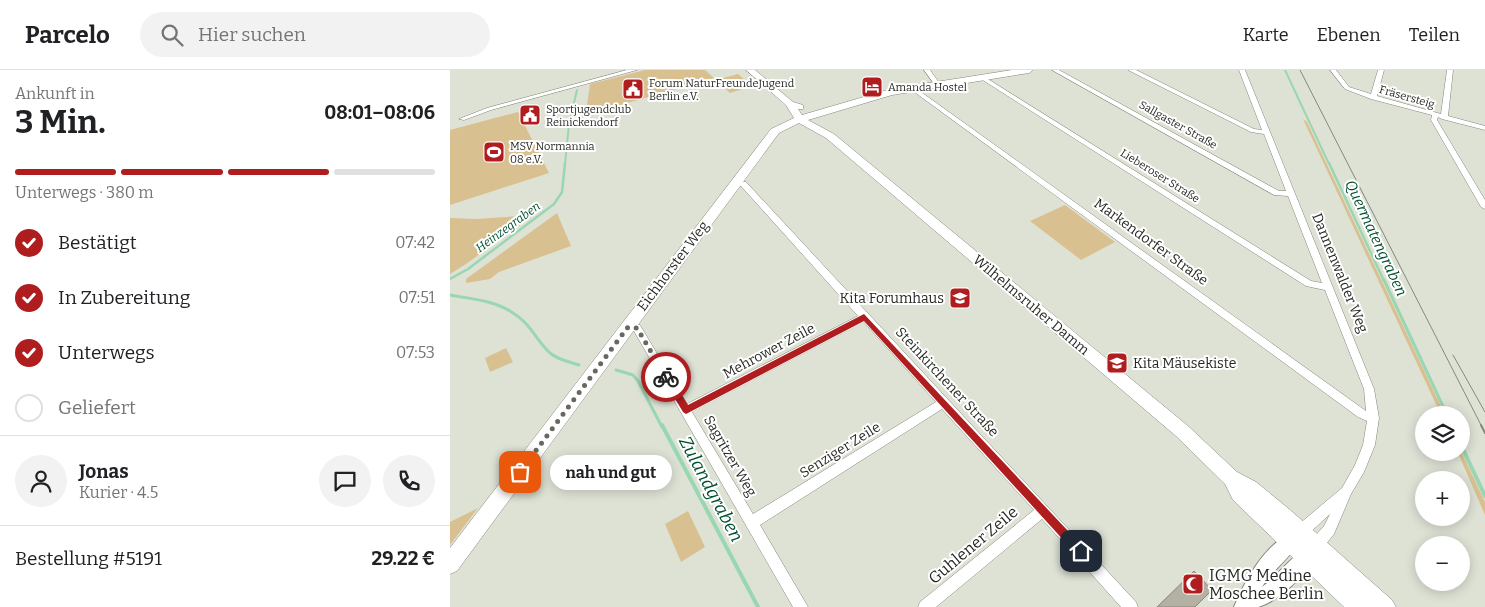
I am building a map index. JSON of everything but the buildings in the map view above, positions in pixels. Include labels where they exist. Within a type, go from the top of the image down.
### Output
[{"type":"main road","name":"Wilhelmsruher Damm","points":[[750,70],[790,104],[792,110],[808,119],[821,133],[828,135],[1182,431],[1232,478],[1240,494],[1385,607]]},
{"type":"main road","name":"Eichhorster Weg","points":[[450,564],[771,137],[808,119],[891,92],[1029,70]]},
{"type":"main road","name":"Wilhelmsruher Damm","points":[[1311,551],[1360,607]]},
{"type":"street","points":[[462,119],[481,111],[634,70]]},
{"type":"street","points":[[927,70],[937,84]]},
{"type":"street","name":"Sallgaster Straße","points":[[1055,70],[1277,193],[1291,194]]},
{"type":"street","points":[[1131,70],[1253,131],[1266,132]]},
{"type":"street","name":"Dannenwalder Weg","points":[[1242,70],[1369,389],[1373,418],[1372,432],[1360,468],[1346,490],[1329,530],[1311,551]]},
{"type":"street","name":"Fräsersteig","points":[[1333,70],[1346,88],[1435,116],[1485,128]]},
{"type":"street","points":[[1373,98],[1381,70]]},
{"type":"street","points":[[1444,118],[1450,70]]},
{"type":"street","name":"Lieberoser Straße","points":[[981,77],[1309,284],[1329,287]]},
{"type":"street","name":"Markendorfer Straße","points":[[912,88],[1354,409],[1373,418]]},
{"type":"street","points":[[1435,116],[1434,120],[1485,207]]},
{"type":"street","name":"Steinkirchener Straße","points":[[736,183],[743,184],[1131,607]]},
{"type":"street","name":"Mehrower Zeile","points":[[686,410],[864,317]]},
{"type":"street","name":"Sagritzer Weg","points":[[628,327],[637,328],[801,607]]},
{"type":"street","name":"Senziger Zeile","points":[[751,523],[944,402]]},
{"type":"street","name":"Dannenwalder Weg","points":[[1295,537],[1346,490]]},
{"type":"street","name":"Guhlener Zeile","points":[[925,607],[1043,510]]},
{"type":"street","points":[[1246,604],[1251,588],[1275,556],[1295,537]]},
{"type":"street","points":[[1246,604],[1261,598],[1292,573],[1311,551]]},
{"type":"shaded area","name":"Forum NaturFreundeJugend Berlin e.V.","points":[[645,70],[705,70],[714,78],[593,113],[586,112],[590,84]]},
{"type":"shaded area","points":[[738,74],[752,86],[730,93],[716,80]]},
{"type":"shaded area","name":"MSV Normannia 08 e.V.","points":[[518,112],[549,173],[450,205],[450,130]]},
{"type":"shaded area","points":[[1303,119],[1307,122],[1441,406],[1437,406]]},
{"type":"shaded area","points":[[1065,205],[1115,242],[1081,260],[1030,221]]},
{"type":"shaded area","points":[[557,213],[571,246],[499,272],[490,279],[466,283],[466,279]]},
{"type":"shaded area","points":[[534,215],[450,274],[450,218],[476,219]]},
{"type":"shaded area","points":[[506,348],[513,362],[490,372],[485,358]]},
{"type":"shaded area","points":[[1461,461],[1466,461],[1485,502],[1485,515],[1470,481],[1470,471],[1466,471]]},
{"type":"shaded area","points":[[478,508],[450,545],[450,522]]},
{"type":"shaded area","points":[[688,511],[705,547],[681,562],[665,524]]},
{"type":"waterway","name":"Quermatengraben","points":[[1285,70],[1329,164]]},
{"type":"waterway","name":"Heinzegraben","points":[[565,164],[569,124],[577,90]]},
{"type":"waterway","name":"Heinzegraben","points":[[450,279],[468,269],[554,204],[562,192],[565,163]]},
{"type":"waterway","name":"Quermatengraben","points":[[1329,163],[1384,281]]},
{"type":"waterway","name":"Quermatengraben","points":[[1384,280],[1443,406]]},
{"type":"waterway","name":"Zulandgraben","points":[[450,295],[489,302],[503,307],[523,321],[550,353],[560,359],[579,365]]},
{"type":"waterway","name":"Zulandgraben","points":[[616,370],[633,375],[638,381],[662,427]]},
{"type":"waterway","name":"Zulandgraben","points":[[662,425],[758,607]]},
{"type":"waterway","name":"Quermatengraben","points":[[1469,461],[1485,496]]},
{"type":"tram line","points":[[1300,70],[1482,427]]},
{"type":"tram line","points":[[1453,355],[1485,412]]},
{"type":"tram line","points":[[1482,427],[1485,433]]},
{"type":"way so far","points":[[520,472],[628,327],[637,328],[666,377]]},
{"type":"place","name":"Amanda Hostel","points":[[872,87]]},
{"type":"place","name":"Forum NaturFreundeJugend Berlin e.V.","points":[[633,89]]},
{"type":"place","name":"Sportjugendclub Reinickendorf","points":[[530,115]]},
{"type":"place","name":"MSV Normannia 08 e.V.","points":[[494,152]]},
{"type":"place","name":"Kita Forumhaus","points":[[960,298]]},
{"type":"place","name":"Kita Mäusekiste","points":[[1117,363]]},
{"type":"place","name":"nah und gut","points":[[520,472]]},
{"type":"place","name":"IGMG Medine Moschee Berlin","points":[[1193,584]]},
{"type":"route","points":[[666,377],[686,410],[864,317],[1081,551]]}]
